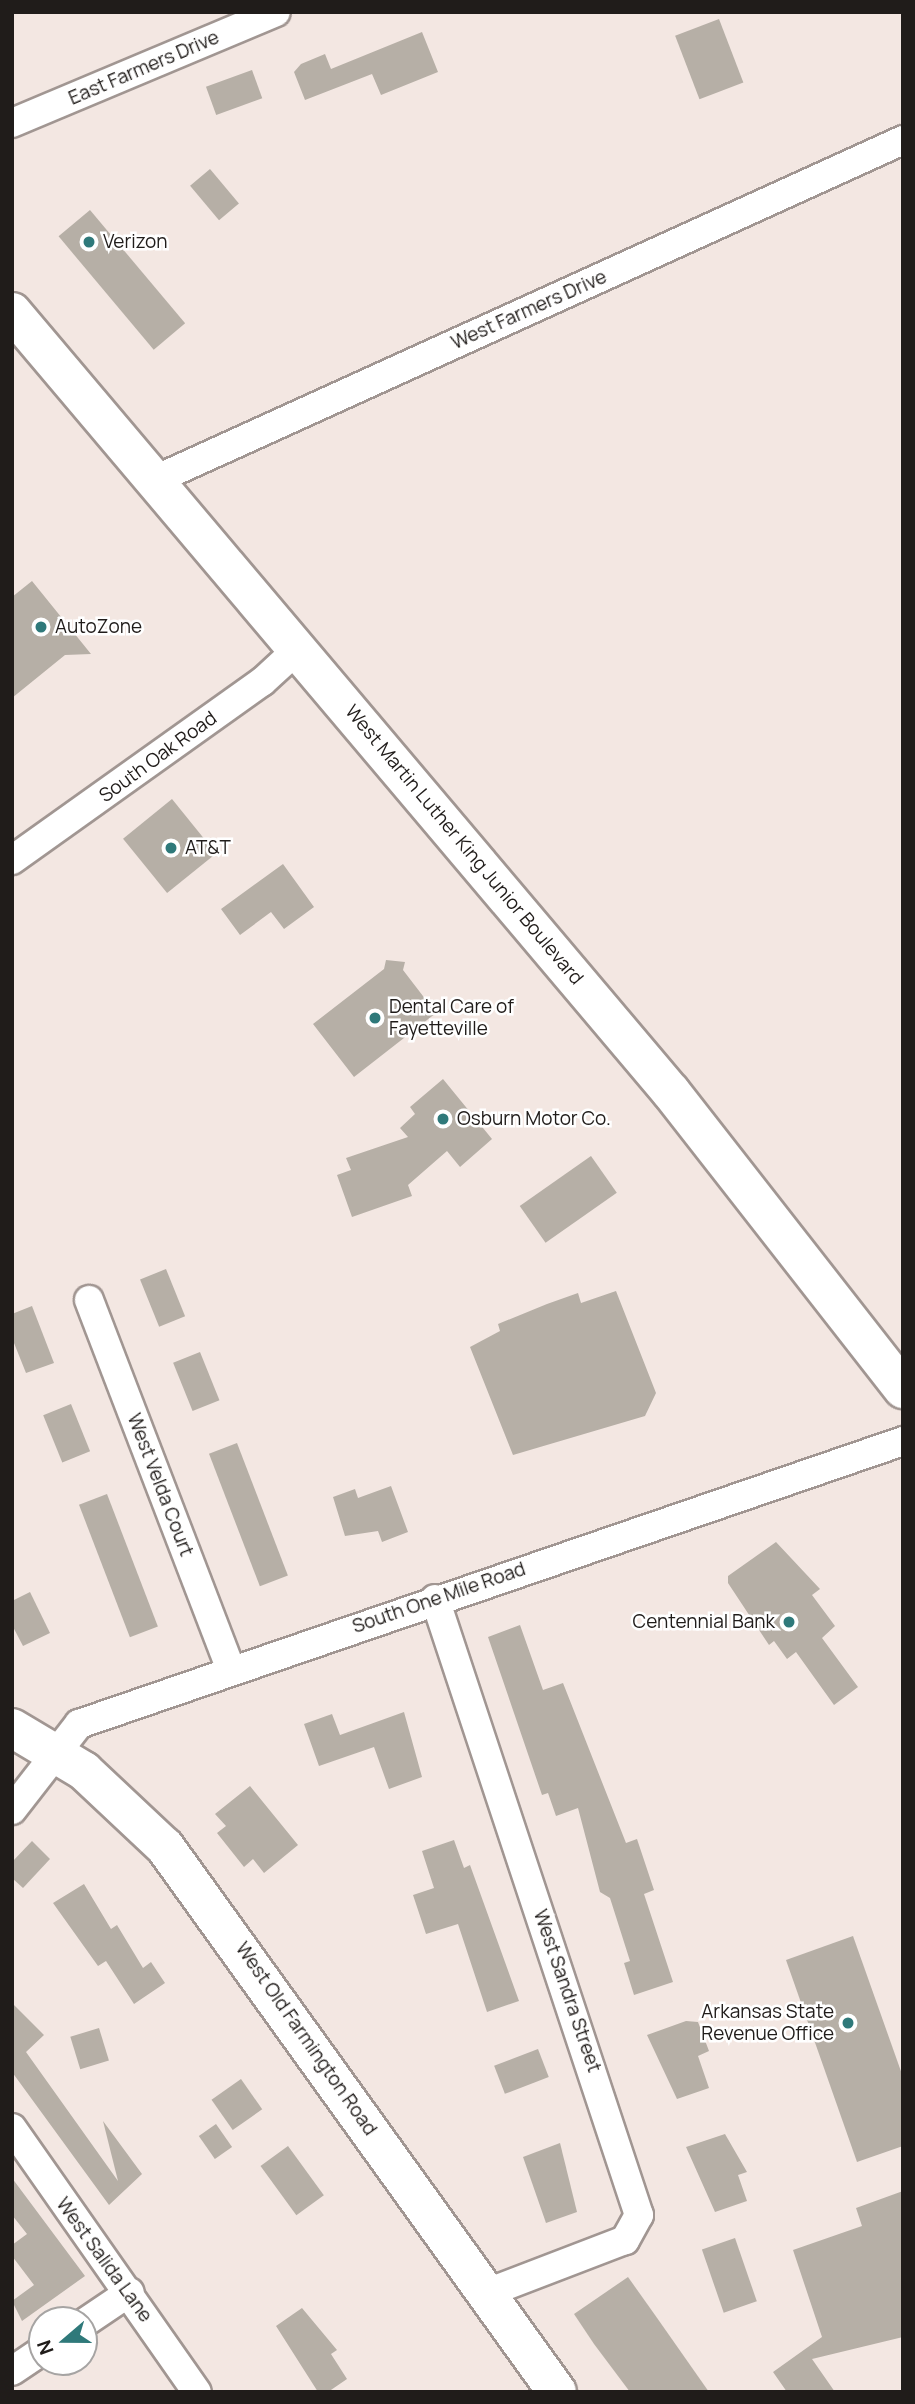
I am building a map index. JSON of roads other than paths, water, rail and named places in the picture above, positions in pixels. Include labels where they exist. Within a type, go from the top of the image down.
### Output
[{"type":"main road","name":"West Martin Luther King Junior Boulevard","points":[[12,312],[299,648],[671,1092],[903,1389]]},
{"type":"main road","name":"West Old Farmington Road","points":[[12,1728],[55,1751],[127,1809],[204,1895],[557,2392]]},
{"type":"street","name":"East Farmers Drive","points":[[12,123],[276,12]]},
{"type":"street","name":"West Farmers Drive","points":[[155,480],[903,140]]},
{"type":"street","name":"South Oak Road","points":[[12,860],[262,682],[299,648]]},
{"type":"street","name":"West Velda Court","points":[[89,1300],[231,1670]]},
{"type":"street","name":"South One Mile Road","points":[[12,1810],[55,1751],[79,1724],[435,1599],[903,1441]]},
{"type":"street","name":"West Sandra Street","points":[[435,1599],[639,2215],[625,2240],[487,2293]]},
{"type":"street","name":"West Salida Lane","points":[[12,2128],[130,2292],[197,2392]]},
{"type":"street","points":[[98,2314],[130,2292]]},
{"type":"street","points":[[12,2371],[28,2360]]},
{"type":"place","name":"Verizon","points":[[89,242]]},
{"type":"place","name":"AutoZone","points":[[41,627]]},
{"type":"place","name":"AT&T","points":[[171,848]]},
{"type":"place","name":"Dental Care of Fayetteville","points":[[375,1018]]},
{"type":"place","name":"Osburn Motor Co.","points":[[443,1119]]},
{"type":"place","name":"Centennial Bank","points":[[789,1622]]},
{"type":"place","name":"Arkansas State Revenue Office","points":[[848,2023]]}]
